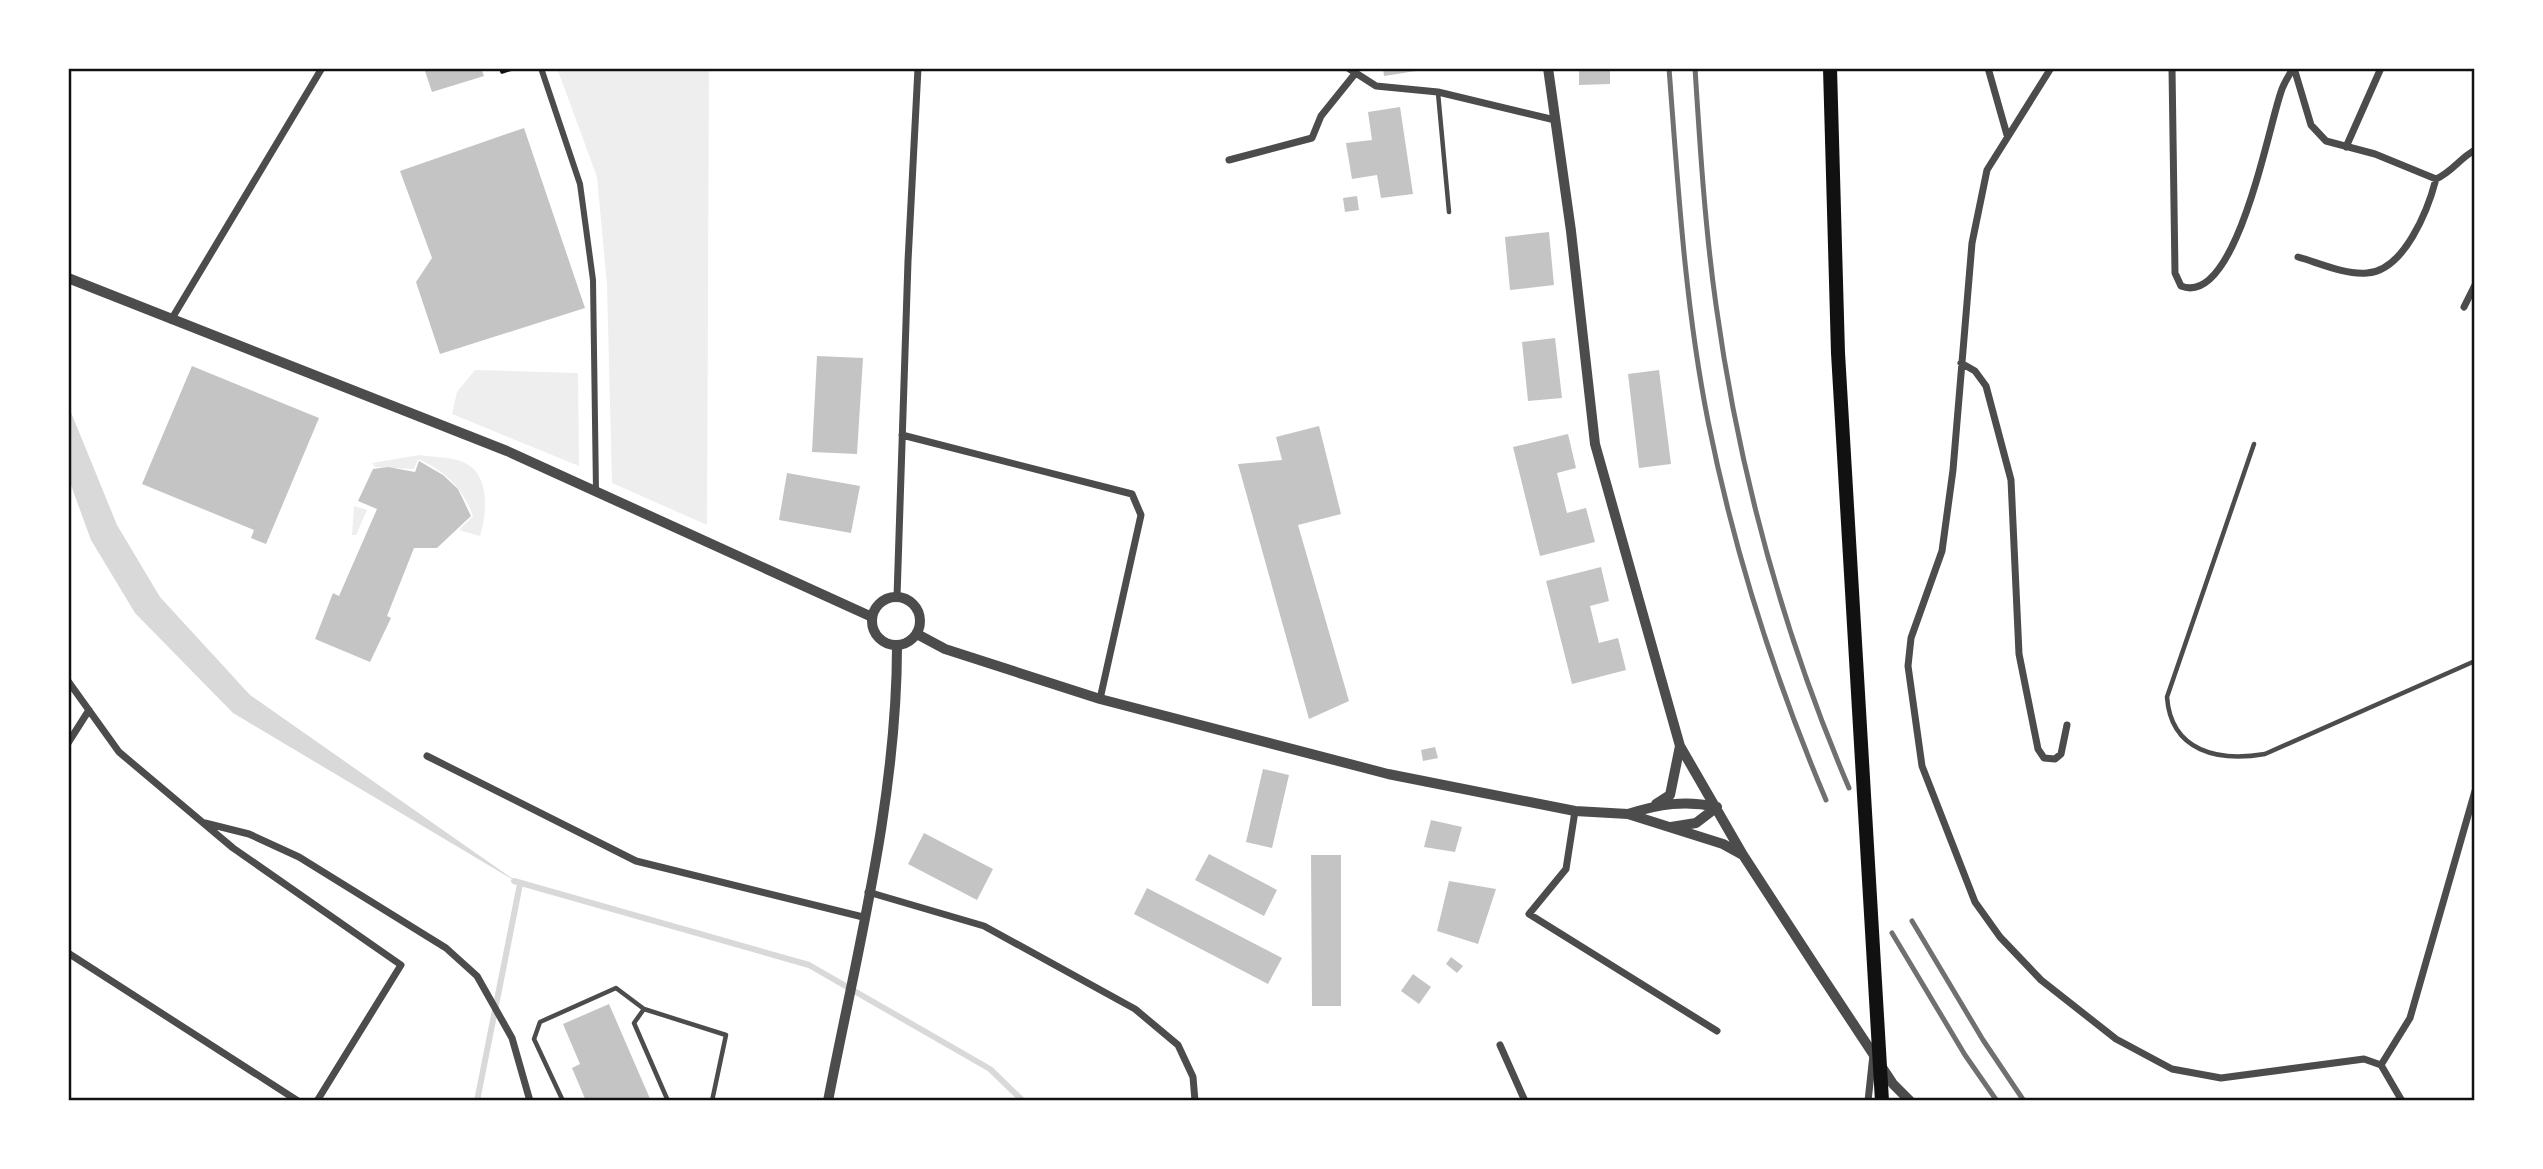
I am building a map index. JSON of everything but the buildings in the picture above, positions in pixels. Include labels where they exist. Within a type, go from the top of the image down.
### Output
[{"type":"highway","points":[[1830,68],[1838,353],[1882,1101]]},
{"type":"street","points":[[171,320],[322,68]]},
{"type":"street","points":[[541,68],[580,184],[591,267],[596,491]]},
{"type":"street","points":[[897,597],[918,68]]},
{"type":"street","points":[[1348,68],[1354,75],[1376,86],[1438,92],[1555,120]]},
{"type":"street","points":[[1548,68],[1595,444],[1680,746],[1743,855],[1893,1084],[1910,1101]]},
{"type":"street","points":[[1988,68],[2007,135]]},
{"type":"street","points":[[2051,68],[2024,117],[2007,135],[1987,170],[1972,243],[1953,470],[1942,551],[1911,638],[1908,666],[1922,766],[1975,902],[2000,937],[2041,980],[2116,1039],[2172,1069],[2221,1078],[2339,1060],[2364,1059],[2381,1065],[2402,1101]]},
{"type":"street","points":[[2172,68],[2175,273],[2181,286],[2192,290],[2204,286],[2224,264],[2249,206],[2281,89],[2293,68]]},
{"type":"street","points":[[2293,68],[2311,125],[2326,141],[2375,154],[2436,179]]},
{"type":"street","points":[[2346,147],[2381,68]]},
{"type":"street","points":[[1229,160],[1312,138],[1328,105],[1354,75]]},
{"type":"street","points":[[2298,257],[2356,272],[2367,273],[2386,268],[2409,243],[2430,202],[2436,179],[2448,173],[2460,158],[2475,150]]},
{"type":"street","points":[[68,278],[377,398],[596,491],[872,617],[878,637],[897,646],[912,640],[917,634],[920,620],[916,607],[897,597],[884,601],[872,617]]},
{"type":"street","points":[[2464,307],[2475,285]]},
{"type":"street","points":[[1961,363],[1975,371],[1986,386],[2011,480],[2019,654],[2038,749],[2044,758],[2054,759],[2062,754],[2067,725]]},
{"type":"street","points":[[902,435],[1132,494],[1141,515],[1100,699]]},
{"type":"street","points":[[917,634],[945,649],[1100,699],[1388,774],[1575,811],[1628,814],[1723,844],[1743,855]]},
{"type":"street","points":[[828,1101],[888,785],[897,699],[897,646]]},
{"type":"street","points":[[68,681],[119,752],[233,848],[401,965],[317,1101]]},
{"type":"street","points":[[68,743],[89,710]]},
{"type":"street","points":[[1656,805],[1670,795],[1680,746]]},
{"type":"street","points":[[427,755],[636,861],[862,921]]},
{"type":"street","points":[[2381,1065],[2410,1018],[2475,791]]},
{"type":"street","points":[[1628,814],[1656,805],[1691,801],[1717,807]]},
{"type":"street","points":[[1668,828],[1696,823],[1717,807]]},
{"type":"street","points":[[1575,811],[1566,869],[1529,914],[1717,1031]]},
{"type":"street","points":[[202,822],[249,834],[299,857],[446,948],[477,976],[512,1038],[530,1101]]},
{"type":"street","points":[[868,892],[984,926],[1135,1009],[1178,1045],[1193,1077],[1195,1101]]},
{"type":"street","points":[[68,953],[298,1101]]},
{"type":"street","points":[[1500,1045],[1525,1101]]},
{"type":"street","points":[[1868,1101],[1873,1054]]},
{"type":"street","points":[[1893,1084],[1899,1101]]},
{"type":"lane","points":[[1438,92],[1449,212]]},
{"type":"lane","points":[[2254,444],[2167,697],[2168,717],[2175,731],[2207,753],[2237,759],[2265,754],[2475,661]]},
{"type":"lane","points":[[563,1101],[534,1039],[540,1022],[616,988],[643,1009],[726,1035],[712,1101]]},
{"type":"lane","points":[[643,1009],[634,1023],[668,1101]]},
{"type":"path","points":[[501,68],[502,72],[515,68]]},
{"type":"shaded area","points":[[557,68],[709,68],[707,525],[612,483],[607,285],[597,177]]},
{"type":"shaded area","points":[[475,370],[578,373],[579,466],[452,414],[457,392]]},
{"type":"shaded area","points":[[68,405],[117,525],[160,597],[250,695],[520,884],[233,713],[135,613],[91,540],[68,477]]},
{"type":"shaded area","points":[[419,455],[463,462],[478,475],[485,495],[480,536],[459,530],[473,516],[458,489],[437,469],[418,459],[414,469],[375,467],[372,463]]},
{"type":"shaded area","points":[[354,506],[367,510],[356,535],[352,535]]},
{"type":"waterway","points":[[514,881],[809,965],[990,1069],[1023,1101]]},
{"type":"waterway","points":[[477,1101],[520,884]]},
{"type":"railway","points":[[1669,68],[1693,334],[1718,470],[1757,613],[1789,707],[1826,800]]},
{"type":"railway","points":[[1695,68],[1712,276],[1737,429],[1766,551],[1784,611],[1825,730],[1849,788]]},
{"type":"railway","points":[[1912,921],[1983,1040],[2024,1101]]},
{"type":"railway","points":[[1892,933],[1965,1055],[1997,1101]]}]
